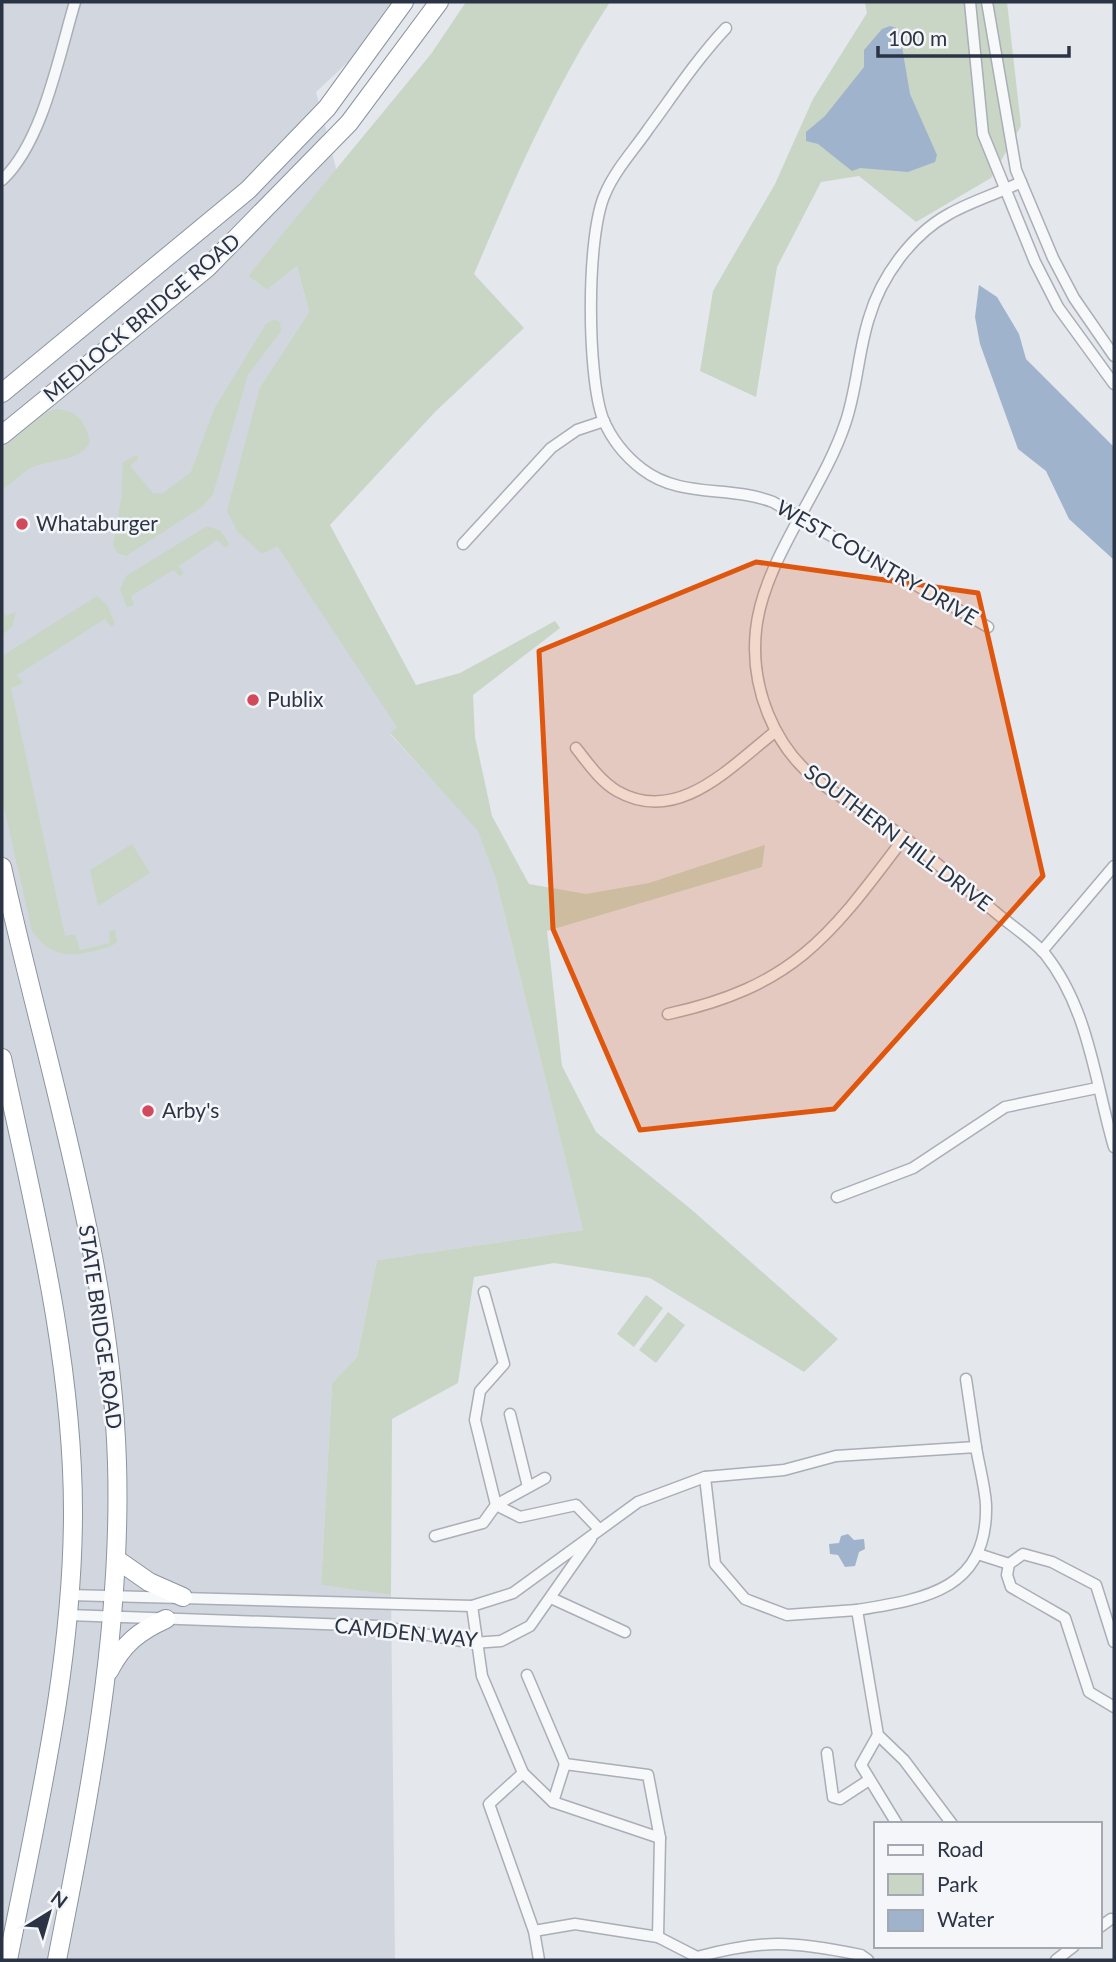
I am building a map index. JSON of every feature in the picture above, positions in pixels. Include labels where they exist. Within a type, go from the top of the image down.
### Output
[{"type":"highway","name":"MEDLOCK BRIDGE ROAD","points":[[2,393],[248,190],[327,108],[404,2]]},
{"type":"highway","name":"MEDLOCK BRIDGE ROAD","points":[[2,435],[207,268],[349,123],[439,2]]},
{"type":"highway","name":"STATE BRIDGE ROAD","points":[[2,867],[83,1210],[109,1360],[117,1463],[116,1559],[105,1681],[90,1792],[57,1960]]},
{"type":"highway","name":"STATE BRIDGE ROAD","points":[[2,1058],[42,1244],[64,1386],[73,1508],[62,1683],[8,1960]]},
{"type":"highway","points":[[116,1559],[149,1582],[183,1597]]},
{"type":"highway","points":[[105,1681],[127,1643],[146,1627],[166,1619]]},
{"type":"street","points":[[2,180],[14,169],[41,114],[75,2]]},
{"type":"street","points":[[970,2],[983,134],[1004,190],[1058,307],[1114,384]]},
{"type":"street","points":[[986,2],[1006,119],[1021,182],[1053,258],[1074,298],[1114,356]]},
{"type":"street","name":"WEST COUNTRY DRIVE","points":[[726,28],[707,49],[616,174],[597,213],[591,251],[595,379],[604,421],[627,456],[659,480],[694,491],[753,495],[800,518],[988,626]]},
{"type":"street","name":"SOUTHERN HILL DRIVE","points":[[1021,182],[946,215],[916,239],[891,270],[869,319],[845,427],[767,587],[756,630],[758,683],[776,731],[794,757],[817,780],[904,838],[1042,951],[1065,981],[1091,1051],[1097,1088],[1114,1147]]},
{"type":"street","points":[[463,544],[551,448],[577,430],[604,421]]},
{"type":"street","points":[[576,748],[600,778],[616,791],[639,800],[664,802],[683,798],[702,789],[776,731]]},
{"type":"street","points":[[668,1014],[707,1005],[740,993],[800,958],[844,917],[904,838]]},
{"type":"street","points":[[1042,951],[1114,866]]},
{"type":"street","points":[[837,1197],[913,1168],[1005,1107],[1097,1088]]},
{"type":"street","points":[[484,1292],[504,1364],[480,1391],[475,1420],[496,1505],[520,1517],[576,1506],[598,1528],[638,1502],[705,1477],[784,1470],[836,1456],[976,1447]]},
{"type":"street","points":[[705,1477],[715,1564],[745,1599],[787,1615],[858,1610],[915,1601],[945,1588],[969,1569],[982,1547],[986,1505],[966,1380]]},
{"type":"street","points":[[510,1414],[528,1487]]},
{"type":"street","points":[[435,1536],[483,1523],[496,1505],[545,1478]]},
{"type":"street","name":"CAMDEN WAY","points":[[69,1594],[111,1598],[183,1597],[472,1606],[513,1592],[598,1528]]},
{"type":"street","name":"CAMDEN WAY","points":[[68,1615],[378,1626],[478,1642],[501,1641],[530,1626],[598,1528]]},
{"type":"street","points":[[978,1554],[1009,1564]]},
{"type":"street","points":[[1114,1642],[1096,1585],[1052,1562],[1023,1554],[1009,1564],[1007,1575],[1011,1587],[1065,1618],[1089,1692],[1114,1707]]},
{"type":"street","points":[[551,1598],[625,1632]]},
{"type":"street","points":[[472,1606],[482,1676],[523,1773],[553,1802],[660,1838]]},
{"type":"street","points":[[858,1610],[878,1735],[904,1760],[950,1822]]},
{"type":"street","points":[[527,1675],[565,1764],[553,1802]]},
{"type":"street","points":[[878,1735],[861,1765],[896,1822]]},
{"type":"street","points":[[827,1753],[833,1797],[840,1799],[869,1780]]},
{"type":"street","points":[[565,1764],[648,1775],[660,1838],[657,1937]]},
{"type":"street","points":[[523,1773],[489,1804],[534,1931],[539,1960]]},
{"type":"street","points":[[1102,1926],[1111,1919]]},
{"type":"street","points":[[534,1931],[575,1924],[657,1937],[697,1957],[747,1944],[799,1942],[860,1955],[868,1960]]},
{"type":"street","points":[[1056,1960],[1071,1948]]},
{"type":"highlighted area","points":[[756,562],[978,593],[1043,876],[834,1109],[640,1130],[553,929],[539,651]]},
{"type":"shaded area","points":[[2,2],[412,2],[316,92],[337,172],[248,276],[267,290],[297,266],[309,312],[260,387],[277,546],[398,727],[390,734],[479,831],[496,880],[583,1230],[377,1260],[357,1357],[332,1383],[321,1585],[391,1595],[395,1960],[2,1960]]},
{"type":"green space","points":[[466,2],[610,2],[553,101],[474,274],[524,328],[435,412],[330,525],[416,685],[460,673],[555,621],[560,628],[473,695],[475,737],[492,816],[529,884],[586,894],[649,883],[765,845],[762,867],[547,931],[562,1066],[596,1132],[692,1210],[838,1339],[804,1372],[650,1278],[554,1263],[474,1277],[458,1383],[392,1419],[391,1595],[321,1585],[332,1383],[357,1357],[377,1260],[583,1230],[496,880],[478,831],[390,733],[397,727],[277,546],[262,554],[237,531],[227,511],[260,387],[309,312],[297,266],[267,290],[248,276],[431,54]]},
{"type":"green space","points":[[865,2],[1007,2],[1021,126],[991,178],[916,222],[859,176],[821,182],[777,267],[756,397],[700,371],[713,291],[775,184],[813,99],[867,13]]},
{"type":"green space","points":[[275,319],[280,323],[281,331],[248,375],[213,494],[202,507],[126,556],[117,553],[113,546],[121,499],[123,462],[137,455],[138,459],[130,466],[153,493],[162,494],[191,472],[214,409],[266,324]]},
{"type":"green space","points":[[56,409],[70,412],[79,418],[90,442],[78,454],[29,469],[2,490],[2,449],[46,412]]},
{"type":"green space","points":[[207,526],[221,531],[229,544],[226,548],[217,540],[179,566],[183,573],[181,577],[173,570],[131,596],[134,605],[127,607],[120,589],[126,576]]},
{"type":"green space","points":[[97,596],[107,605],[115,624],[111,627],[105,619],[17,675],[23,683],[11,688],[65,936],[75,934],[80,950],[110,943],[109,932],[115,930],[117,942],[111,946],[90,952],[64,954],[44,945],[32,931],[2,798],[2,656]]},
{"type":"green space","points":[[2,609],[6,616],[16,612],[12,627],[2,635]]},
{"type":"green space","points":[[132,844],[150,873],[98,906],[90,870]]},
{"type":"green space","points":[[646,1295],[663,1308],[634,1347],[617,1334]]},
{"type":"green space","points":[[668,1312],[685,1325],[656,1363],[639,1350]]},
{"type":"water","points":[[890,26],[897,28],[900,35],[910,94],[937,155],[935,162],[908,172],[860,168],[852,171],[818,144],[806,141],[806,132],[825,116],[864,67],[864,50],[882,29]]},
{"type":"water","points":[[979,285],[997,297],[1019,334],[1026,359],[1114,447],[1114,560],[1069,519],[1046,471],[1018,449],[980,344],[975,317]]},
{"type":"water","points":[[848,1534],[854,1540],[864,1539],[865,1549],[859,1552],[855,1566],[845,1567],[838,1555],[830,1554],[829,1544],[839,1543],[841,1536]]},
{"type":"place","name":"Whataburger","points":[[22,524]]},
{"type":"place","name":"Publix","points":[[253,700]]},
{"type":"place","name":"Arby's","points":[[148,1111]]}]
